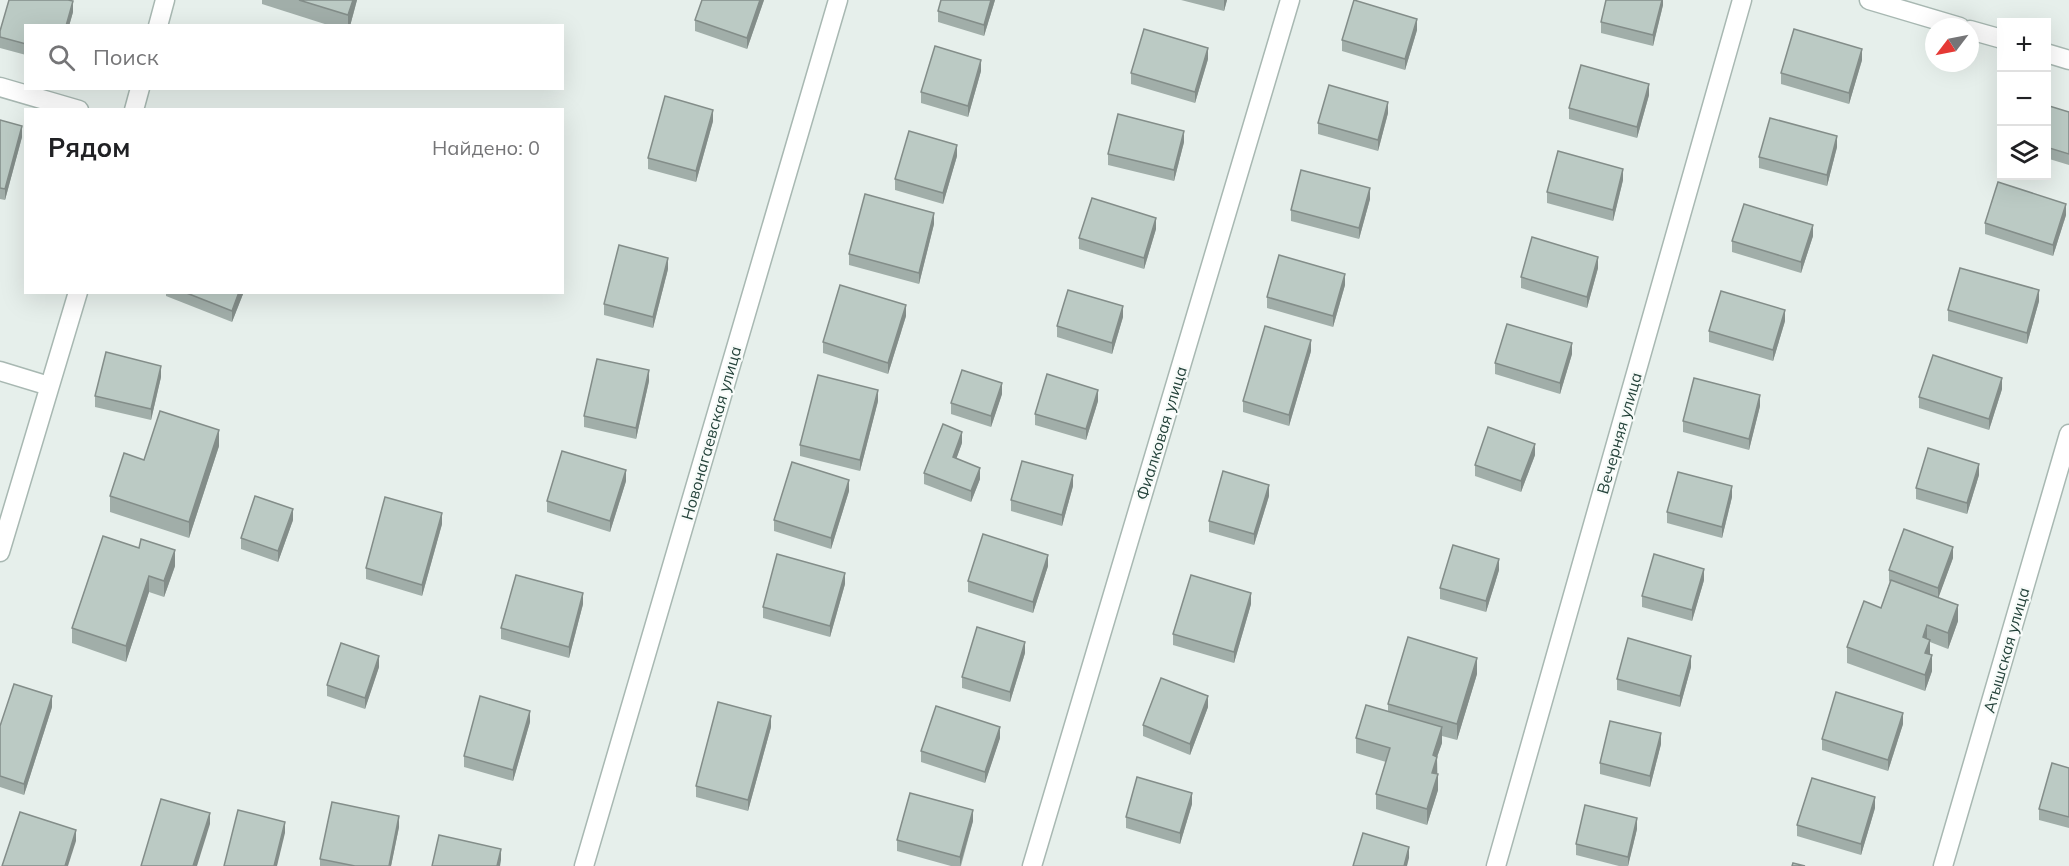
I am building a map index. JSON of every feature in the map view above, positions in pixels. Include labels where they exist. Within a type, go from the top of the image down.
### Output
[{"type":"street","points":[[159,24],[165,0]]},
{"type":"street","name":"Новонагаевская улица","points":[[584,866],[838,0]]},
{"type":"street","name":"Фиалковая улица","points":[[1032,866],[1290,0]]},
{"type":"street","name":"Вечерняя улица","points":[[1496,866],[1742,0]]},
{"type":"street","points":[[1869,0],[1930,18]]},
{"type":"street","points":[[1979,33],[1997,38]]},
{"type":"street","points":[[2051,55],[2069,60]]},
{"type":"street","points":[[0,87],[72,108]]},
{"type":"street","points":[[135,108],[139,90]]},
{"type":"street","points":[[0,552],[77,294]]},
{"type":"street","points":[[0,371],[49,386]]},
{"type":"street","name":"Атышская улица","points":[[1943,866],[2069,434]]},
{"type":"building","points":[[9,0],[73,1],[67,24],[24,24],[24,43],[0,37]]},
{"type":"building","points":[[299,0],[353,0],[348,15]]},
{"type":"building","points":[[702,0],[760,0],[747,38],[695,20]]},
{"type":"building","points":[[941,0],[991,0],[984,25],[938,11]]},
{"type":"building","points":[[1354,0],[1417,19],[1405,59],[1342,40]]},
{"type":"building","points":[[1606,0],[1662,0],[1653,35],[1601,22]]},
{"type":"building","points":[[1144,29],[1208,48],[1195,92],[1131,73]]},
{"type":"building","points":[[1794,29],[1862,49],[1849,93],[1781,73]]},
{"type":"building","points":[[935,46],[981,60],[968,106],[921,92]]},
{"type":"building","points":[[1581,65],[1649,84],[1637,127],[1569,108]]},
{"type":"building","points":[[1329,85],[1388,102],[1378,140],[1318,123]]},
{"type":"building","points":[[665,96],[713,110],[696,171],[648,158]]},
{"type":"building","points":[[2051,107],[2069,112],[2069,154],[2051,149]]},
{"type":"building","points":[[1118,114],[1184,131],[1174,170],[1108,154]]},
{"type":"building","points":[[1770,118],[1837,136],[1827,175],[1759,157]]},
{"type":"building","points":[[0,120],[22,126],[5,189],[0,188]]},
{"type":"building","points":[[909,131],[957,145],[943,193],[895,179]]},
{"type":"building","points":[[1558,151],[1623,169],[1613,210],[1547,192]]},
{"type":"building","points":[[1301,170],[1370,188],[1359,228],[1291,210]]},
{"type":"building","points":[[1998,182],[2066,204],[2053,245],[1985,223]]},
{"type":"building","points":[[865,194],[934,213],[919,273],[849,254]]},
{"type":"building","points":[[1092,198],[1156,218],[1144,258],[1079,238]]},
{"type":"building","points":[[1744,204],[1813,225],[1801,262],[1732,241]]},
{"type":"building","points":[[1532,237],[1598,257],[1587,297],[1521,277]]},
{"type":"building","points":[[619,245],[668,258],[653,317],[604,304]]},
{"type":"building","points":[[1279,255],[1345,274],[1333,316],[1267,297]]},
{"type":"building","points":[[1960,268],[2039,290],[2027,333],[1948,310]]},
{"type":"building","points":[[840,285],[906,305],[888,363],[823,342]]},
{"type":"building","points":[[1068,290],[1123,306],[1112,343],[1057,326]]},
{"type":"building","points":[[1721,291],[1785,310],[1773,350],[1709,331]]},
{"type":"building","points":[[189,294],[238,294],[232,311]]},
{"type":"building","points":[[1507,324],[1572,343],[1560,383],[1495,363]]},
{"type":"building","points":[[1265,326],[1311,340],[1289,415],[1243,401]]},
{"type":"building","points":[[106,352],[161,366],[151,409],[95,396]]},
{"type":"building","points":[[1933,355],[2002,378],[1989,419],[1919,397]]},
{"type":"building","points":[[597,359],[649,370],[636,428],[584,416]]},
{"type":"building","points":[[962,370],[1002,383],[991,416],[951,403]]},
{"type":"building","points":[[1047,374],[1098,390],[1086,429],[1035,414]]},
{"type":"building","points":[[818,375],[878,390],[860,460],[800,445]]},
{"type":"building","points":[[1694,378],[1760,395],[1749,439],[1683,421]]},
{"type":"building","points":[[160,411],[219,430],[189,522],[110,496],[124,453],[144,460]]},
{"type":"building","points":[[943,424],[962,432],[953,457],[980,468],[971,491],[924,473]]},
{"type":"building","points":[[1488,427],[1535,444],[1521,481],[1475,465]]},
{"type":"building","points":[[1928,448],[1979,464],[1967,503],[1916,488]]},
{"type":"building","points":[[562,451],[626,470],[610,521],[547,501]]},
{"type":"building","points":[[1022,461],[1073,475],[1062,515],[1011,500]]},
{"type":"building","points":[[792,462],[849,480],[831,538],[774,520]]},
{"type":"building","points":[[1223,471],[1269,485],[1254,534],[1209,521]]},
{"type":"building","points":[[1678,472],[1732,486],[1722,527],[1667,512]]},
{"type":"building","points":[[255,496],[293,509],[278,551],[241,538]]},
{"type":"building","points":[[385,497],[442,513],[422,585],[366,568]]},
{"type":"building","points":[[1904,529],[1953,547],[1938,588],[1889,570]]},
{"type":"building","points":[[983,534],[1048,555],[1033,602],[968,581]]},
{"type":"building","points":[[103,536],[139,548],[141,539],[175,550],[164,581],[149,576],[126,646],[72,628]]},
{"type":"building","points":[[1453,545],[1499,559],[1486,601],[1440,588]]},
{"type":"building","points":[[777,554],[845,573],[830,626],[763,607]]},
{"type":"building","points":[[1654,554],[1704,569],[1692,610],[1642,596]]},
{"type":"building","points":[[516,575],[583,593],[569,647],[501,628]]},
{"type":"building","points":[[1191,575],[1251,593],[1234,652],[1173,634]]},
{"type":"building","points":[[1891,580],[1958,605],[1948,633],[1927,625],[1923,637],[1930,640],[1925,653],[1932,655],[1925,675],[1847,647],[1864,601],[1881,608]]},
{"type":"building","points":[[977,627],[1025,642],[1010,692],[962,677]]},
{"type":"building","points":[[1408,637],[1477,658],[1457,724],[1388,704]]},
{"type":"building","points":[[1628,638],[1691,656],[1680,696],[1617,679]]},
{"type":"building","points":[[341,643],[379,656],[365,698],[327,685]]},
{"type":"building","points":[[1161,678],[1208,696],[1190,744],[1143,725]]},
{"type":"building","points":[[14,684],[52,696],[24,784],[0,776],[0,726]]},
{"type":"building","points":[[1836,692],[1903,713],[1888,760],[1822,739]]},
{"type":"building","points":[[480,696],[530,711],[513,770],[464,756]]},
{"type":"building","points":[[718,702],[771,716],[748,800],[696,786]]},
{"type":"building","points":[[1366,705],[1442,727],[1433,755],[1437,757],[1432,773],[1438,774],[1427,809],[1376,794],[1390,748],[1356,738]]},
{"type":"building","points":[[936,706],[1000,727],[985,772],[921,751]]},
{"type":"building","points":[[1610,721],[1661,733],[1650,776],[1600,763]]},
{"type":"building","points":[[2052,763],[2069,768],[2069,817],[2039,809]]},
{"type":"building","points":[[1137,777],[1192,793],[1180,833],[1126,817]]},
{"type":"building","points":[[1812,778],[1875,797],[1861,844],[1797,825]]},
{"type":"building","points":[[910,793],[973,810],[960,857],[897,840]]},
{"type":"building","points":[[161,799],[210,813],[193,866],[141,866]]},
{"type":"building","points":[[332,802],[399,816],[389,866],[355,866],[320,859]]},
{"type":"building","points":[[1585,805],[1637,818],[1628,857],[1576,844]]},
{"type":"building","points":[[238,810],[285,822],[274,866],[224,866]]},
{"type":"building","points":[[20,812],[76,830],[65,866],[2,866]]},
{"type":"building","points":[[1363,833],[1409,847],[1404,866],[1353,866]]},
{"type":"building","points":[[439,835],[501,849],[497,866],[432,866]]}]
